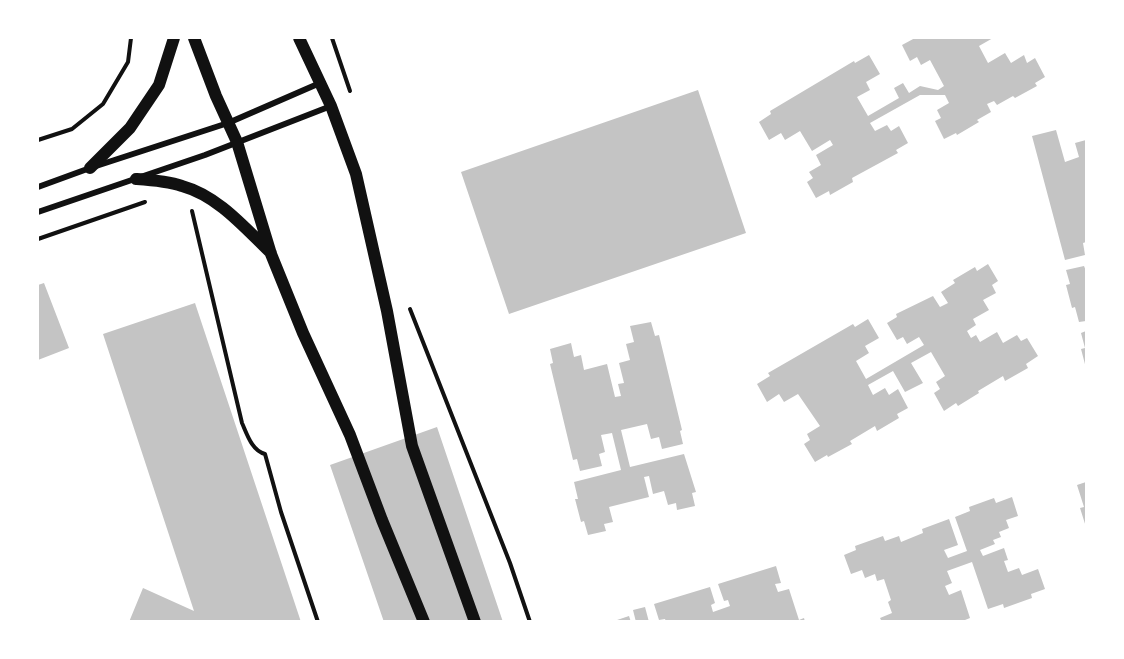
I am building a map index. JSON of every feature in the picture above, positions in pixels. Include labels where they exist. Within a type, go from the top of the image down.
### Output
[{"type":"main road","points":[[90,168],[130,128],[159,85],[174,38]]},
{"type":"main road","points":[[194,38],[237,142],[272,254],[303,333],[350,435],[424,621]]},
{"type":"main road","points":[[298,38],[331,106],[356,174],[387,311],[412,446],[475,621]]},
{"type":"main road","points":[[136,179],[166,182],[199,192],[221,206],[272,254]]},
{"type":"street","points":[[38,187],[228,123],[320,83]]},
{"type":"street","points":[[38,212],[136,179],[331,106]]},
{"type":"path","points":[[38,140],[72,129],[103,104],[128,62],[131,38]]},
{"type":"path","points":[[332,38],[350,92]]},
{"type":"path","points":[[38,239],[146,201]]},
{"type":"path","points":[[191,207],[242,423],[253,445],[259,452],[265,454],[281,512],[318,621]]},
{"type":"path","points":[[408,300],[530,621]]},
{"type":"building","points":[[915,38],[993,38],[979,46],[988,63],[1005,53],[1011,63],[1024,55],[1027,63],[1035,58],[1045,77],[1035,83],[1037,86],[1015,98],[1013,96],[997,105],[994,101],[987,104],[991,112],[977,120],[979,122],[957,135],[956,133],[944,139],[935,121],[941,118],[937,110],[949,103],[945,95],[920,95],[870,123],[875,131],[887,125],[891,131],[899,126],[908,143],[896,150],[898,153],[852,178],[853,182],[830,195],[829,191],[816,198],[807,182],[813,178],[809,172],[821,165],[816,155],[833,145],[830,140],[812,151],[800,131],[785,140],[781,133],[769,140],[759,122],[771,114],[770,111],[854,61],[855,63],[869,55],[880,74],[866,82],[870,90],[857,97],[868,116],[899,98],[894,88],[903,83],[909,93],[920,86],[938,90],[944,86],[930,60],[921,65],[917,57],[910,61],[902,45]]},
{"type":"building","points":[[698,90],[746,233],[509,314],[461,172]]},
{"type":"building","points":[[1056,130],[1065,162],[1079,157],[1075,143],[1086,140],[1086,242],[1083,243],[1085,255],[1065,260],[1032,136]]},
{"type":"building","points":[[988,264],[998,281],[992,285],[996,293],[983,300],[989,310],[973,319],[976,325],[967,331],[971,338],[976,335],[980,342],[997,332],[1003,343],[1017,335],[1021,341],[1027,338],[1038,356],[1026,364],[1028,368],[1005,381],[1003,376],[958,406],[956,403],[944,411],[934,393],[940,389],[936,382],[945,376],[931,352],[911,363],[923,383],[905,392],[893,371],[868,385],[873,395],[885,388],[889,395],[898,389],[908,408],[897,414],[899,418],[877,431],[875,426],[850,441],[852,444],[815,462],[804,444],[810,440],[807,434],[820,426],[798,394],[784,402],[779,394],[767,402],[757,384],[770,376],[768,373],[853,324],[855,327],[868,319],[879,338],[865,346],[869,353],[856,361],[866,379],[924,345],[919,337],[907,344],[903,337],[897,340],[887,323],[897,317],[896,314],[933,296],[940,307],[948,303],[941,292],[955,283],[953,280],[975,267],[977,271]]},
{"type":"building","points":[[1084,266],[1086,271],[1086,321],[1079,322],[1075,307],[1072,308],[1066,285],[1070,284],[1066,270]]},
{"type":"building","points":[[44,283],[69,348],[38,360],[38,285]]},
{"type":"building","points":[[195,303],[301,622],[129,622],[143,588],[194,611],[103,334]]},
{"type":"building","points":[[651,322],[655,336],[659,335],[682,430],[680,431],[683,444],[662,449],[659,437],[651,439],[647,424],[621,430],[630,467],[684,454],[696,492],[692,493],[695,506],[677,510],[676,503],[668,505],[664,491],[653,494],[649,476],[644,477],[649,497],[609,507],[613,522],[604,524],[606,531],[588,535],[584,521],[581,522],[575,499],[578,499],[574,482],[621,470],[612,433],[601,435],[605,452],[599,454],[602,466],[580,471],[577,459],[573,460],[550,364],[553,363],[550,349],[571,343],[574,357],[581,355],[584,370],[607,364],[615,397],[621,396],[618,384],[624,383],[619,363],[630,360],[626,344],[634,342],[630,326]]},
{"type":"building","points":[[1086,331],[1086,368],[1081,349],[1085,348],[1081,333]]},
{"type":"building","points":[[437,427],[503,622],[384,622],[330,465]]},
{"type":"building","points":[[1086,482],[1086,527],[1080,508],[1084,507],[1077,485]]},
{"type":"building","points":[[1012,497],[1018,516],[1006,520],[1009,528],[999,532],[1001,537],[993,540],[995,544],[980,550],[983,556],[1004,548],[1008,560],[1004,561],[1008,572],[1019,568],[1022,575],[1038,569],[1045,589],[1031,594],[1032,598],[1004,608],[1003,604],[988,609],[972,562],[947,571],[952,583],[945,586],[949,595],[961,590],[970,618],[960,622],[882,622],[880,618],[892,613],[888,602],[891,600],[884,579],[877,581],[875,574],[865,578],[862,570],[851,574],[844,555],[856,550],[855,546],[883,536],[885,541],[899,536],[901,542],[923,533],[922,529],[949,519],[958,545],[944,550],[948,558],[967,551],[955,517],[970,511],[969,507],[994,498],[996,503]]},
{"type":"building","points":[[776,566],[781,583],[775,584],[778,592],[789,589],[799,620],[804,618],[805,622],[666,622],[665,619],[659,620],[654,604],[710,587],[715,603],[711,605],[713,612],[730,606],[728,600],[724,601],[718,584]]},
{"type":"building","points":[[645,607],[649,622],[636,622],[633,610]]},
{"type":"building","points":[[629,616],[631,622],[614,622],[614,621]]}]
